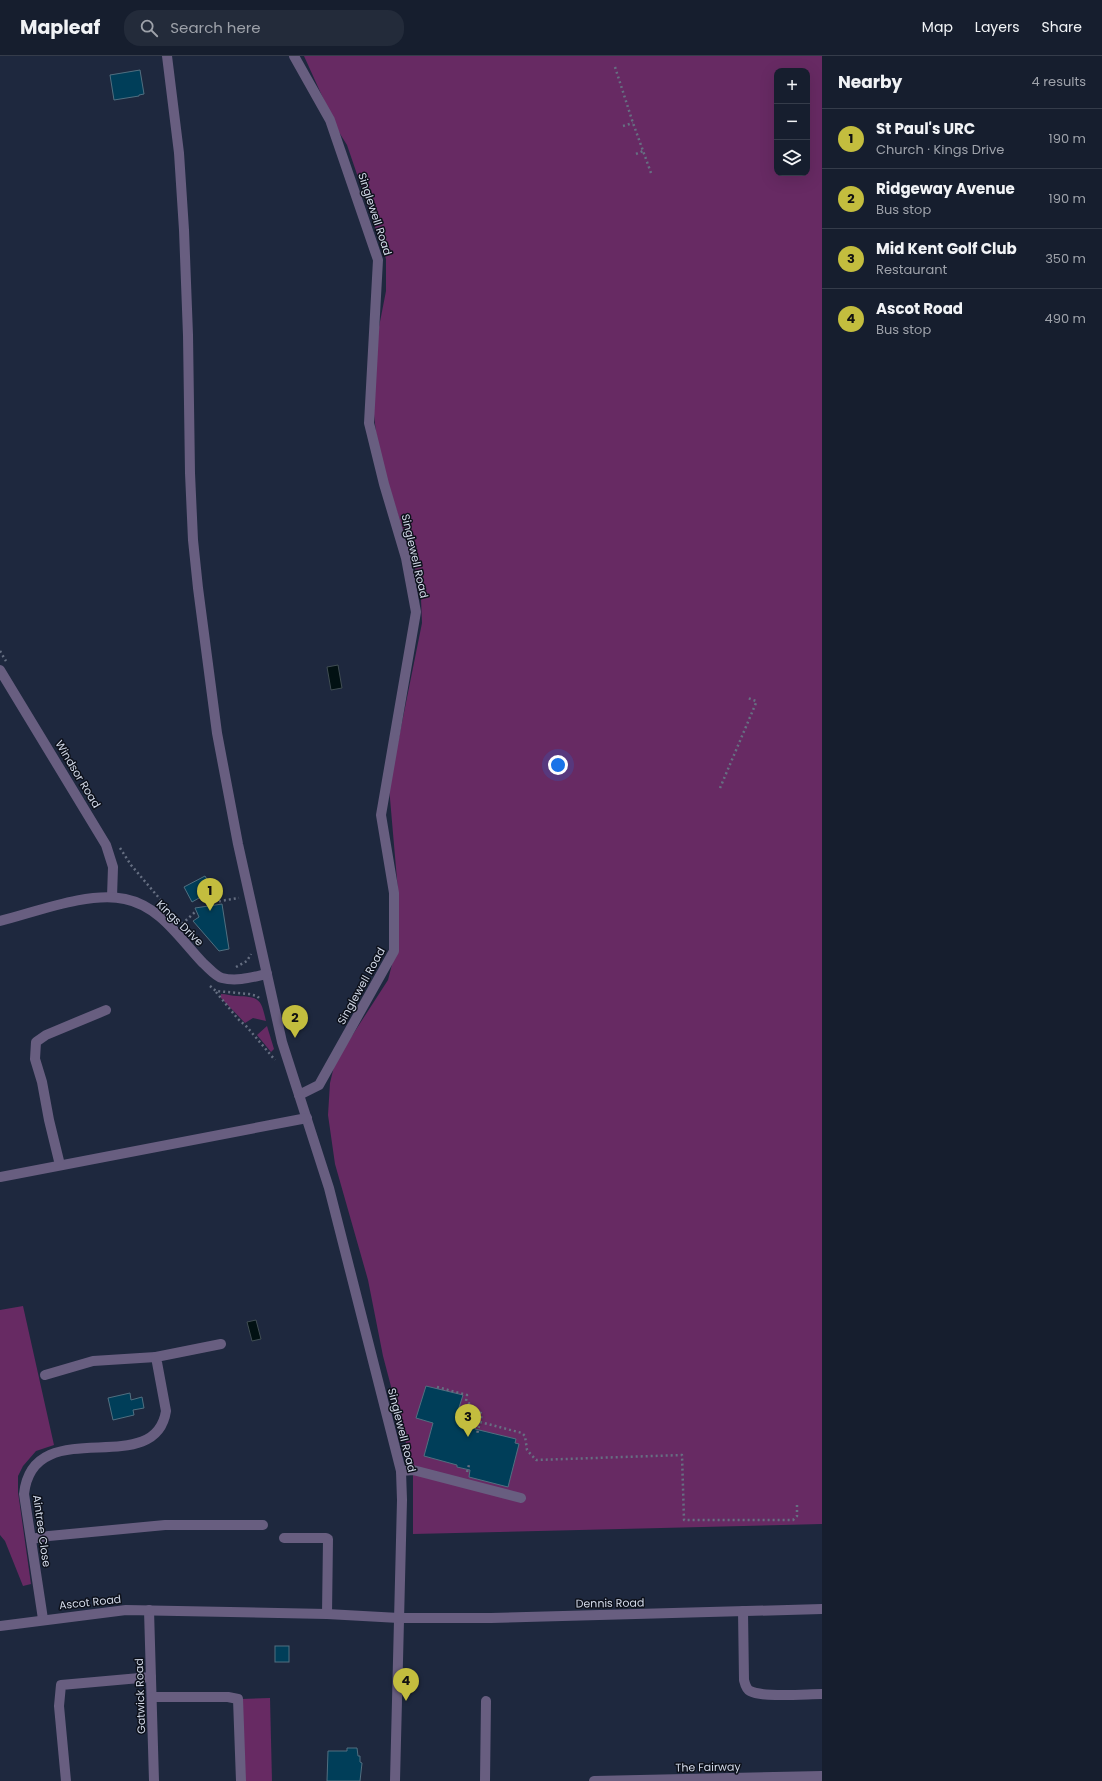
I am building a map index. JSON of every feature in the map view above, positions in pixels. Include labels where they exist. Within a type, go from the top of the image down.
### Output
[{"type":"street","name":"Singlewell Road","points":[[167,56],[180,153],[188,329],[190,481],[198,588],[220,754],[284,1048],[333,1203],[401,1471],[402,1500],[395,1781]]},
{"type":"street","name":"Singlewell Road","points":[[294,56],[330,120],[378,260],[370,423],[384,484],[406,558],[416,612],[381,815],[394,893],[394,951],[319,1085],[300,1095]]},
{"type":"street","name":"Windsor Road","points":[[5,669],[106,845],[113,867],[112,897]]},
{"type":"street","name":"Kings Drive","points":[[0,921],[87,899],[112,897],[132,901],[153,910],[177,933],[200,959],[221,978],[240,979],[267,974]]},
{"type":"street","points":[[60,1165],[49,1120],[42,1082],[35,1058],[36,1042],[46,1035],[106,1010]]},
{"type":"street","points":[[0,1176],[307,1118]]},
{"type":"street","points":[[44,1375],[93,1361],[156,1357],[221,1344]]},
{"type":"street","name":"Aintree Close","points":[[42,1619],[24,1494],[25,1483],[29,1473],[36,1464],[58,1452],[73,1449],[137,1444],[154,1434],[165,1418],[166,1411],[156,1357]]},
{"type":"street","points":[[401,1471],[413,1470],[521,1498]]},
{"type":"street","points":[[31,1540],[49,1536],[165,1525],[263,1525]]},
{"type":"street","points":[[284,1538],[328,1539],[326,1614]]},
{"type":"street","name":"Dennis Road","points":[[399,1618],[491,1618],[822,1609]]},
{"type":"street","name":"Ascot Road","points":[[0,1626],[42,1619],[126,1610],[326,1614],[399,1618]]},
{"type":"street","name":"Gatwick Road","points":[[149,1610],[154,1781]]},
{"type":"street","points":[[743,1611],[744,1680],[749,1691],[770,1694],[822,1694]]},
{"type":"street","points":[[66,1781],[59,1706],[61,1685],[151,1677]]},
{"type":"street","points":[[152,1697],[228,1697],[238,1699],[240,1781]]},
{"type":"street","points":[[485,1781],[486,1701]]},
{"type":"street","name":"The Fairway","points":[[594,1781],[822,1776]]},
{"type":"path","points":[[615,67],[651,173]]},
{"type":"path","points":[[623,126],[633,123]]},
{"type":"path","points":[[636,154],[643,151]]},
{"type":"path","points":[[0,651],[5,669]]},
{"type":"path","points":[[720,788],[756,703],[756,700],[748,698]]},
{"type":"path","points":[[117,843],[131,865],[166,907]]},
{"type":"path","points":[[240,891],[242,902]]},
{"type":"path","points":[[214,902],[241,898]]},
{"type":"path","points":[[186,928],[182,923],[195,912]]},
{"type":"path","points":[[232,968],[238,967],[247,961],[252,950]]},
{"type":"path","points":[[206,981],[238,1019],[276,1060],[278,1060],[276,1054]]},
{"type":"path","points":[[216,992],[254,995],[264,1003]]},
{"type":"path","points":[[437,1387],[467,1395],[466,1401],[482,1414],[477,1434]]},
{"type":"path","points":[[480,1422],[522,1433],[525,1436],[527,1450],[536,1460],[682,1455],[684,1520],[794,1520],[797,1516],[797,1505]]},
{"type":"shaded area","points":[[304,56],[822,56],[822,1524],[413,1534],[413,1470],[383,1356],[368,1280],[335,1164],[328,1115],[330,1083],[335,1062],[388,980],[397,945],[398,891],[389,787],[422,623],[421,599],[417,575],[385,474],[376,433],[373,405],[378,332],[386,291],[386,259],[347,145],[337,129]]},
{"type":"shaded area","points":[[338,665],[342,688],[331,690],[327,667]]},
{"type":"shaded area","points":[[221,994],[251,997],[255,999],[263,1008],[266,1021],[253,1018],[245,1023],[221,998]]},
{"type":"shaded area","points":[[267,1026],[274,1049],[271,1052],[257,1035]]},
{"type":"shaded area","points":[[23,1306],[54,1445],[36,1451],[23,1466],[18,1476],[18,1492],[31,1584],[23,1586],[5,1541],[0,1535],[0,1310]]},
{"type":"shaded area","points":[[256,1320],[261,1339],[252,1341],[247,1322]]},
{"type":"shaded area","points":[[270,1698],[272,1781],[244,1781],[241,1699]]},
{"type":"building","points":[[140,70],[144,94],[114,100],[110,75]]},
{"type":"building","points":[[205,876],[213,890],[192,902],[184,887]]},
{"type":"building","points":[[222,904],[229,949],[219,951],[193,921],[199,917],[195,908]]},
{"type":"building","points":[[426,1386],[463,1395],[457,1414],[478,1419],[475,1429],[516,1439],[515,1443],[519,1444],[508,1487],[469,1477],[470,1470],[424,1456],[433,1423],[416,1418]]},
{"type":"building","points":[[130,1393],[131,1400],[142,1397],[144,1408],[133,1410],[134,1415],[113,1420],[108,1398]]},
{"type":"building","points":[[275,1646],[289,1646],[289,1662],[275,1662]]},
{"type":"building","points":[[347,1748],[357,1748],[358,1756],[360,1756],[360,1762],[362,1763],[360,1781],[327,1781],[328,1751],[347,1751]]},
{"type":"place","name":"St Paul's URC","points":[[210,911]]},
{"type":"place","name":"Ridgeway Avenue","points":[[295,1038]]},
{"type":"place","name":"Mid Kent Golf Club","points":[[468,1437]]},
{"type":"place","name":"Ascot Road","points":[[406,1701]]}]
